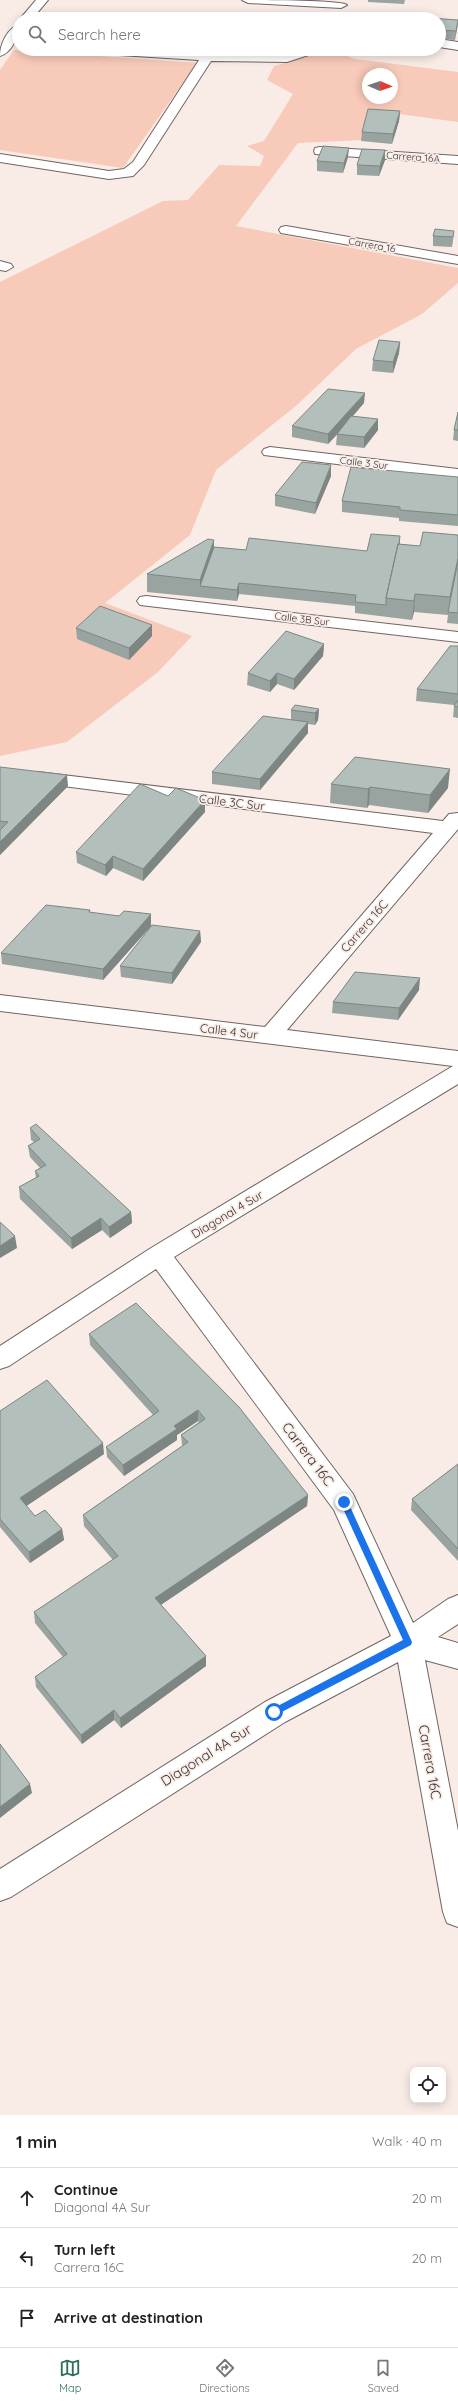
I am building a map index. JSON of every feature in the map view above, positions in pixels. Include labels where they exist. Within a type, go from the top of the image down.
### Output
[{"type":"street","points":[[32,12],[42,0]]},
{"type":"street","points":[[248,0],[342,3]]},
{"type":"street","points":[[2,46],[12,35]]},
{"type":"street","points":[[446,44],[458,46]]},
{"type":"street","points":[[2,46],[12,45]]},
{"type":"street","points":[[192,56],[287,58],[294,56]]},
{"type":"street","points":[[0,158],[109,175],[128,173],[138,165],[207,57]]},
{"type":"street","name":"Carrera 16A","points":[[320,151],[458,160]]},
{"type":"street","name":"Carrera 16","points":[[286,230],[458,260]]},
{"type":"street","name":"Calle 3 Sur","points":[[270,452],[458,474]]},
{"type":"street","name":"Calle 3B Sur","points":[[146,601],[458,637]]},
{"type":"street","name":"Calle 3C Sur","points":[[23,776],[453,822]]},
{"type":"street","name":"Carrera 16C","points":[[270,1036],[453,822]]},
{"type":"street","name":"Calle 4 Sur","points":[[0,1003],[458,1059]]},
{"type":"street","name":"Diagonal 4 Sur","points":[[0,1359],[159,1255],[458,1073]]},
{"type":"street","name":"Carrera 16C","points":[[159,1255],[344,1502],[408,1642],[458,1912]]},
{"type":"street","name":"Diagonal 4A Sur","points":[[0,1886],[274,1712],[408,1642],[458,1608]]},
{"type":"street","points":[[408,1642],[458,1656]]},
{"type":"shaded area","points":[[12,53],[12,56],[98,56],[197,63],[123,168],[0,150],[0,70]]},
{"type":"shaded area","points":[[310,56],[347,56],[355,59],[458,72],[458,122],[384,112],[364,140],[298,143],[236,226],[458,268],[458,283],[422,314],[356,349],[297,405],[216,470],[190,535],[105,603],[192,636],[158,672],[67,742],[0,756],[0,282],[163,201],[188,200],[219,165],[260,166],[264,156],[247,146],[264,141],[293,94],[267,80],[274,66]]},
{"type":"building","points":[[446,19],[458,20],[456,31],[446,30]]},
{"type":"building","points":[[368,109],[400,111],[393,134],[362,132]]},
{"type":"building","points":[[323,146],[349,148],[344,163],[317,161]]},
{"type":"building","points":[[362,149],[385,150],[380,166],[357,165]]},
{"type":"building","points":[[435,229],[454,231],[453,237],[433,236]]},
{"type":"building","points":[[379,340],[400,342],[393,362],[373,360]]},
{"type":"building","points":[[328,389],[365,393],[328,434],[292,426]]},
{"type":"building","points":[[458,412],[458,430],[454,430]]},
{"type":"building","points":[[351,416],[378,419],[364,437],[337,434]]},
{"type":"building","points":[[302,462],[331,465],[316,503],[275,495]]},
{"type":"building","points":[[351,467],[458,477],[458,515],[400,510],[400,507],[342,501]]},
{"type":"building","points":[[423,532],[458,535],[458,558],[450,597],[415,594],[414,601],[386,598],[398,544],[420,546]]},
{"type":"building","points":[[371,534],[400,536],[386,598],[386,605],[355,602],[356,595],[239,583],[237,590],[200,586],[214,547],[246,550],[249,538],[367,551]]},
{"type":"building","points":[[208,539],[214,540],[200,580],[147,574]]},
{"type":"building","points":[[458,561],[458,613],[448,612]]},
{"type":"building","points":[[100,606],[152,625],[129,648],[76,628]]},
{"type":"building","points":[[286,631],[324,644],[294,679],[277,673],[270,681],[248,673]]},
{"type":"building","points":[[450,646],[458,646],[458,694],[417,689]]},
{"type":"building","points":[[458,700],[458,707],[454,706]]},
{"type":"building","points":[[295,705],[319,709],[315,713],[291,710]]},
{"type":"building","points":[[263,716],[308,722],[260,779],[212,772]]},
{"type":"building","points":[[355,757],[450,769],[430,795],[370,787],[368,789],[331,784]]},
{"type":"building","points":[[0,767],[67,775],[0,842],[0,830],[8,822],[0,821]]},
{"type":"building","points":[[140,784],[168,796],[176,788],[205,800],[143,869],[113,856],[105,865],[76,852]]},
{"type":"building","points":[[46,905],[90,910],[89,912],[119,916],[124,911],[151,914],[103,969],[1,953]]},
{"type":"building","points":[[152,925],[200,931],[172,973],[120,966]]},
{"type":"building","points":[[355,972],[420,978],[399,1008],[333,1002]]},
{"type":"building","points":[[36,1124],[131,1212],[109,1227],[101,1218],[71,1238],[19,1187],[39,1176],[35,1171],[46,1165],[28,1146],[40,1139],[30,1128]]},
{"type":"building","points":[[0,1222],[15,1236],[0,1246]]},
{"type":"building","points":[[136,1303],[239,1407],[308,1495],[155,1598],[206,1656],[120,1718],[114,1710],[81,1735],[35,1677],[67,1654],[34,1612],[118,1556],[83,1515],[188,1442],[181,1435],[205,1419],[198,1410],[174,1426],[177,1429],[123,1465],[106,1447],[159,1411],[89,1334]]},
{"type":"building","points":[[47,1380],[103,1443],[20,1498],[35,1516],[45,1510],[62,1529],[29,1552],[0,1519],[0,1411]]},
{"type":"building","points":[[458,1464],[458,1549],[412,1499]]},
{"type":"building","points":[[0,1744],[30,1784],[0,1807]]},
{"type":"route","points":[[274,1712],[408,1642],[344,1502]]}]
